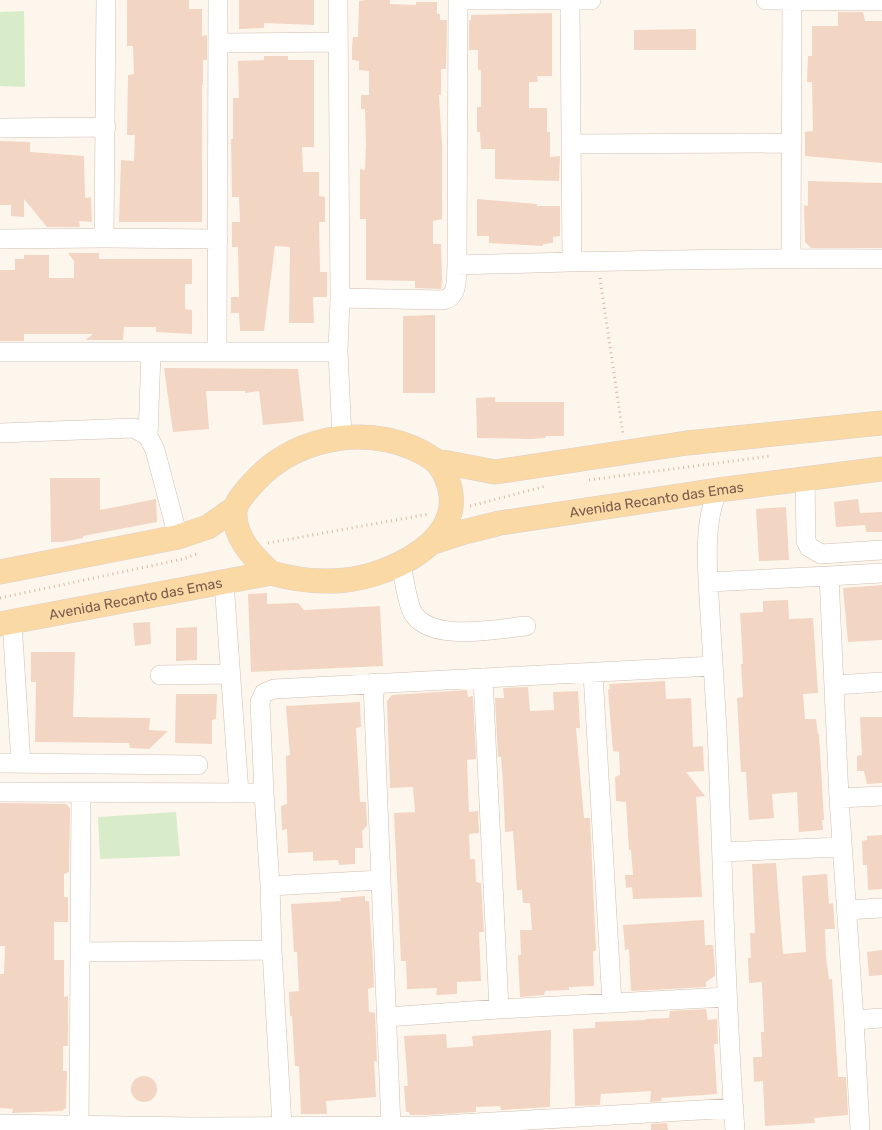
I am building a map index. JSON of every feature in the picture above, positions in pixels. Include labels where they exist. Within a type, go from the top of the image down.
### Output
[{"type":"main road","points":[[437,462],[495,472],[687,443],[882,423]]},
{"type":"main road","points":[[0,569],[178,537],[208,527],[235,508],[248,488],[270,466],[309,445],[342,436],[395,441],[421,451],[437,462],[450,485],[452,499],[446,523],[433,542],[401,564],[348,580],[314,582],[271,574],[254,559],[245,547],[237,529],[235,508]]},
{"type":"main road","name":"Avenida Recanto das Emas","points":[[433,542],[500,523],[718,490],[882,469]]},
{"type":"main road","name":"Avenida Recanto das Emas","points":[[6,623],[271,574]]},
{"type":"street","points":[[104,238],[106,0]]},
{"type":"street","points":[[217,352],[218,0]]},
{"type":"street","points":[[338,0],[340,298],[338,352],[342,436]]},
{"type":"street","points":[[340,298],[447,300],[454,291],[457,265],[458,0],[590,0]]},
{"type":"street","points":[[766,0],[882,1]]},
{"type":"street","points":[[791,258],[792,0]]},
{"type":"street","points":[[570,1],[572,261]]},
{"type":"street","points":[[219,43],[338,42]]},
{"type":"street","points":[[0,128],[106,127]]},
{"type":"street","points":[[571,144],[790,143]]},
{"type":"street","points":[[0,239],[218,240]]},
{"type":"street","points":[[457,265],[572,261],[791,258],[882,259]]},
{"type":"street","points":[[0,352],[338,352]]},
{"type":"street","points":[[152,352],[148,436],[155,450],[178,537]]},
{"type":"street","points":[[0,433],[134,428],[148,436]]},
{"type":"street","points":[[805,479],[806,541],[809,578]]},
{"type":"street","points":[[718,490],[708,521],[709,582],[736,1130]]},
{"type":"street","points":[[693,494],[700,502],[708,521]]},
{"type":"street","points":[[806,541],[809,547],[821,554],[882,550]]},
{"type":"street","points":[[401,564],[412,610],[419,621],[425,626],[433,629],[465,632],[526,626]]},
{"type":"street","points":[[709,582],[882,573]]},
{"type":"street","points":[[829,576],[839,798],[860,1130]]},
{"type":"street","points":[[224,582],[239,793]]},
{"type":"street","points":[[6,623],[21,764]]},
{"type":"street","points":[[282,1126],[260,702],[264,693],[274,689],[372,683],[713,666]]},
{"type":"street","points":[[593,673],[612,1004]]},
{"type":"street","points":[[160,675],[230,674]]},
{"type":"street","points":[[483,678],[499,1009]]},
{"type":"street","points":[[835,685],[882,682]]},
{"type":"street","points":[[372,683],[391,1127]]},
{"type":"street","points":[[0,763],[198,765]]},
{"type":"street","points":[[0,792],[81,794],[264,793]]},
{"type":"street","points":[[79,1127],[81,794]]},
{"type":"street","points":[[839,798],[882,796]]},
{"type":"street","points":[[722,852],[842,847]]},
{"type":"street","points":[[270,886],[380,880]]},
{"type":"street","points":[[846,910],[882,908]]},
{"type":"street","points":[[80,952],[272,950]]},
{"type":"street","points":[[387,1017],[728,997]]},
{"type":"street","points":[[854,1020],[882,1018]]},
{"type":"street","points":[[0,1124],[79,1127],[191,1128],[282,1126],[426,1128],[734,1108]]},
{"type":"path","points":[[597,261],[626,453]]},
{"type":"green space","points":[[24,11],[25,87],[0,86],[0,12]]},
{"type":"green space","points":[[176,812],[180,856],[100,859],[98,817]]},
{"type":"building","points":[[127,0],[189,0],[189,9],[202,9],[202,36],[207,35],[207,60],[203,60],[202,85],[202,222],[119,222],[121,160],[134,161],[135,135],[127,135],[128,75],[134,74],[133,46],[127,46]]},
{"type":"building","points":[[239,0],[314,0],[314,25],[264,23],[264,28],[239,29]]},
{"type":"building","points":[[390,0],[390,4],[416,5],[416,2],[437,2],[437,14],[440,14],[440,20],[447,20],[446,69],[441,69],[441,95],[439,95],[442,144],[442,219],[433,221],[433,244],[441,244],[441,289],[415,288],[415,281],[366,280],[366,219],[360,219],[360,169],[365,170],[366,144],[365,109],[361,109],[361,95],[369,95],[369,71],[359,70],[359,61],[352,60],[352,45],[353,37],[358,37],[359,1]]},
{"type":"building","points":[[838,12],[863,12],[865,21],[882,21],[882,163],[805,156],[805,132],[813,131],[812,82],[807,82],[808,56],[812,56],[812,26],[838,26]]},
{"type":"building","points":[[552,13],[552,76],[537,76],[538,82],[529,82],[529,108],[547,108],[547,132],[550,132],[550,157],[560,156],[559,181],[495,179],[495,149],[481,149],[480,132],[477,132],[477,107],[481,107],[481,70],[478,70],[478,50],[469,50],[469,20],[471,20],[471,15]]},
{"type":"building","points":[[696,29],[696,50],[634,50],[634,30]]},
{"type":"building","points":[[264,56],[288,56],[288,60],[314,60],[314,147],[302,147],[303,172],[319,172],[319,196],[325,197],[325,222],[319,222],[320,272],[327,272],[327,297],[313,297],[314,323],[289,323],[290,247],[275,246],[264,331],[240,331],[239,313],[231,313],[231,297],[239,297],[238,247],[232,247],[232,222],[240,222],[239,197],[232,197],[231,139],[233,139],[233,98],[239,98],[238,61],[264,60]]},
{"type":"building","points":[[0,141],[30,142],[30,152],[84,156],[85,198],[91,197],[92,222],[79,221],[80,227],[47,227],[24,199],[24,217],[11,216],[11,205],[0,205]]},
{"type":"building","points":[[808,181],[882,183],[882,248],[811,248],[805,242],[804,205],[808,206]]},
{"type":"building","points":[[477,199],[537,204],[537,206],[560,206],[560,236],[553,237],[553,243],[543,244],[543,246],[489,243],[489,236],[477,236]]},
{"type":"building","points":[[68,253],[99,253],[99,259],[192,259],[192,284],[185,284],[185,309],[192,310],[192,334],[156,332],[156,327],[124,327],[123,340],[86,340],[93,334],[24,334],[24,341],[0,341],[0,270],[15,270],[15,259],[24,259],[24,255],[49,255],[49,278],[74,278],[74,261]]},
{"type":"building","points":[[435,315],[435,393],[403,393],[403,316]]},
{"type":"building","points":[[164,368],[298,369],[304,421],[263,425],[259,391],[245,393],[245,391],[206,391],[209,429],[173,432]]},
{"type":"building","points":[[495,397],[495,402],[564,402],[564,436],[546,436],[545,438],[530,439],[477,438],[476,398]]},
{"type":"building","points":[[50,478],[100,478],[100,510],[156,499],[157,522],[83,536],[83,538],[62,542],[51,542]]},
{"type":"building","points":[[858,499],[860,513],[882,512],[882,532],[866,532],[865,525],[836,527],[834,502]]},
{"type":"building","points":[[786,507],[789,560],[759,561],[756,509]]},
{"type":"building","points":[[882,585],[882,640],[848,642],[843,588]]},
{"type":"building","points":[[267,593],[267,604],[298,603],[304,610],[380,606],[383,666],[251,672],[248,594]]},
{"type":"building","points":[[788,600],[789,619],[813,618],[818,693],[803,694],[805,719],[816,719],[819,734],[823,830],[799,832],[797,792],[772,794],[774,818],[749,820],[746,772],[741,772],[737,698],[743,697],[740,613],[763,612],[763,601]]},
{"type":"building","points":[[150,622],[151,644],[135,646],[133,623]]},
{"type":"building","points":[[197,627],[197,660],[176,661],[176,628]]},
{"type":"building","points":[[31,652],[75,652],[73,717],[150,718],[149,730],[168,731],[149,749],[130,748],[129,743],[35,742],[36,682],[31,682]]},
{"type":"building","points":[[665,681],[666,699],[691,698],[693,747],[703,746],[704,771],[686,772],[705,796],[696,797],[702,897],[633,899],[632,887],[626,888],[625,875],[633,875],[631,850],[629,850],[626,802],[616,801],[615,777],[620,775],[619,752],[613,751],[608,690],[610,689],[609,684]]},
{"type":"building","points":[[528,687],[530,711],[554,710],[553,692],[578,691],[580,728],[576,728],[584,818],[590,818],[596,951],[593,951],[594,986],[569,987],[569,990],[545,991],[544,995],[520,997],[518,955],[521,955],[520,930],[532,930],[530,903],[523,903],[522,890],[517,890],[513,831],[505,832],[503,782],[501,757],[498,757],[495,698],[504,698],[503,688]]},
{"type":"building","points":[[467,690],[468,697],[473,696],[476,759],[467,760],[469,812],[478,811],[479,833],[469,834],[470,859],[475,859],[476,882],[481,883],[484,932],[479,932],[481,981],[457,982],[457,994],[436,995],[437,988],[407,989],[406,961],[401,961],[394,813],[415,812],[413,787],[390,788],[387,701],[392,695]]},
{"type":"building","points":[[176,694],[217,694],[216,719],[212,720],[212,744],[175,743]]},
{"type":"building","points":[[360,702],[361,727],[356,728],[360,802],[366,802],[367,826],[362,831],[363,848],[355,848],[355,864],[339,865],[338,860],[313,861],[313,852],[288,853],[287,829],[282,830],[281,806],[287,804],[286,756],[290,755],[286,706]]},
{"type":"building","points":[[860,717],[882,717],[882,783],[867,784],[864,771],[857,771],[857,756],[862,755]]},
{"type":"building","points":[[0,803],[66,804],[70,808],[69,872],[64,874],[64,897],[68,897],[68,922],[54,922],[54,960],[64,960],[64,997],[68,996],[68,1046],[63,1046],[63,1071],[67,1071],[66,1108],[62,1111],[12,1113],[13,1109],[0,1108],[0,974],[4,974],[5,946],[0,946]]},
{"type":"building","points":[[882,835],[882,889],[868,890],[867,865],[863,865],[862,841],[867,840],[867,836]]},
{"type":"building","points":[[776,863],[783,954],[806,952],[802,876],[827,874],[829,904],[833,903],[835,929],[825,929],[826,957],[829,979],[832,979],[838,1077],[846,1077],[848,1115],[814,1118],[815,1123],[765,1126],[763,1081],[754,1082],[753,1057],[762,1057],[761,1032],[764,1032],[762,982],[749,983],[748,958],[751,958],[750,933],[755,933],[752,864]]},
{"type":"building","points":[[365,896],[365,901],[369,901],[373,962],[374,987],[368,989],[369,1012],[375,1013],[377,1062],[374,1061],[376,1097],[326,1101],[327,1114],[301,1114],[299,1066],[295,1066],[292,1016],[290,1016],[289,992],[299,991],[297,952],[294,952],[291,904],[341,901],[340,898]]},
{"type":"building","points":[[704,920],[705,945],[713,945],[715,967],[715,976],[706,982],[706,987],[631,991],[629,949],[625,950],[623,925]]},
{"type":"building","points":[[882,950],[882,975],[869,976],[867,952]]},
{"type":"building","points":[[706,1009],[708,1020],[717,1019],[718,1044],[714,1044],[717,1094],[661,1098],[662,1101],[650,1102],[651,1091],[601,1094],[600,1105],[575,1106],[573,1029],[595,1028],[595,1022],[669,1018],[670,1011]]},
{"type":"building","points":[[551,1030],[550,1107],[501,1110],[500,1106],[476,1107],[476,1112],[426,1115],[410,1115],[409,1112],[406,1112],[404,1086],[408,1086],[404,1036],[446,1034],[447,1048],[473,1046],[472,1036]]},
{"type":"building","points":[[144,1076],[153,1080],[157,1089],[153,1098],[144,1102],[135,1098],[131,1089],[135,1080]]},
{"type":"building","points":[[667,1123],[668,1130],[651,1130],[651,1124]]}]
